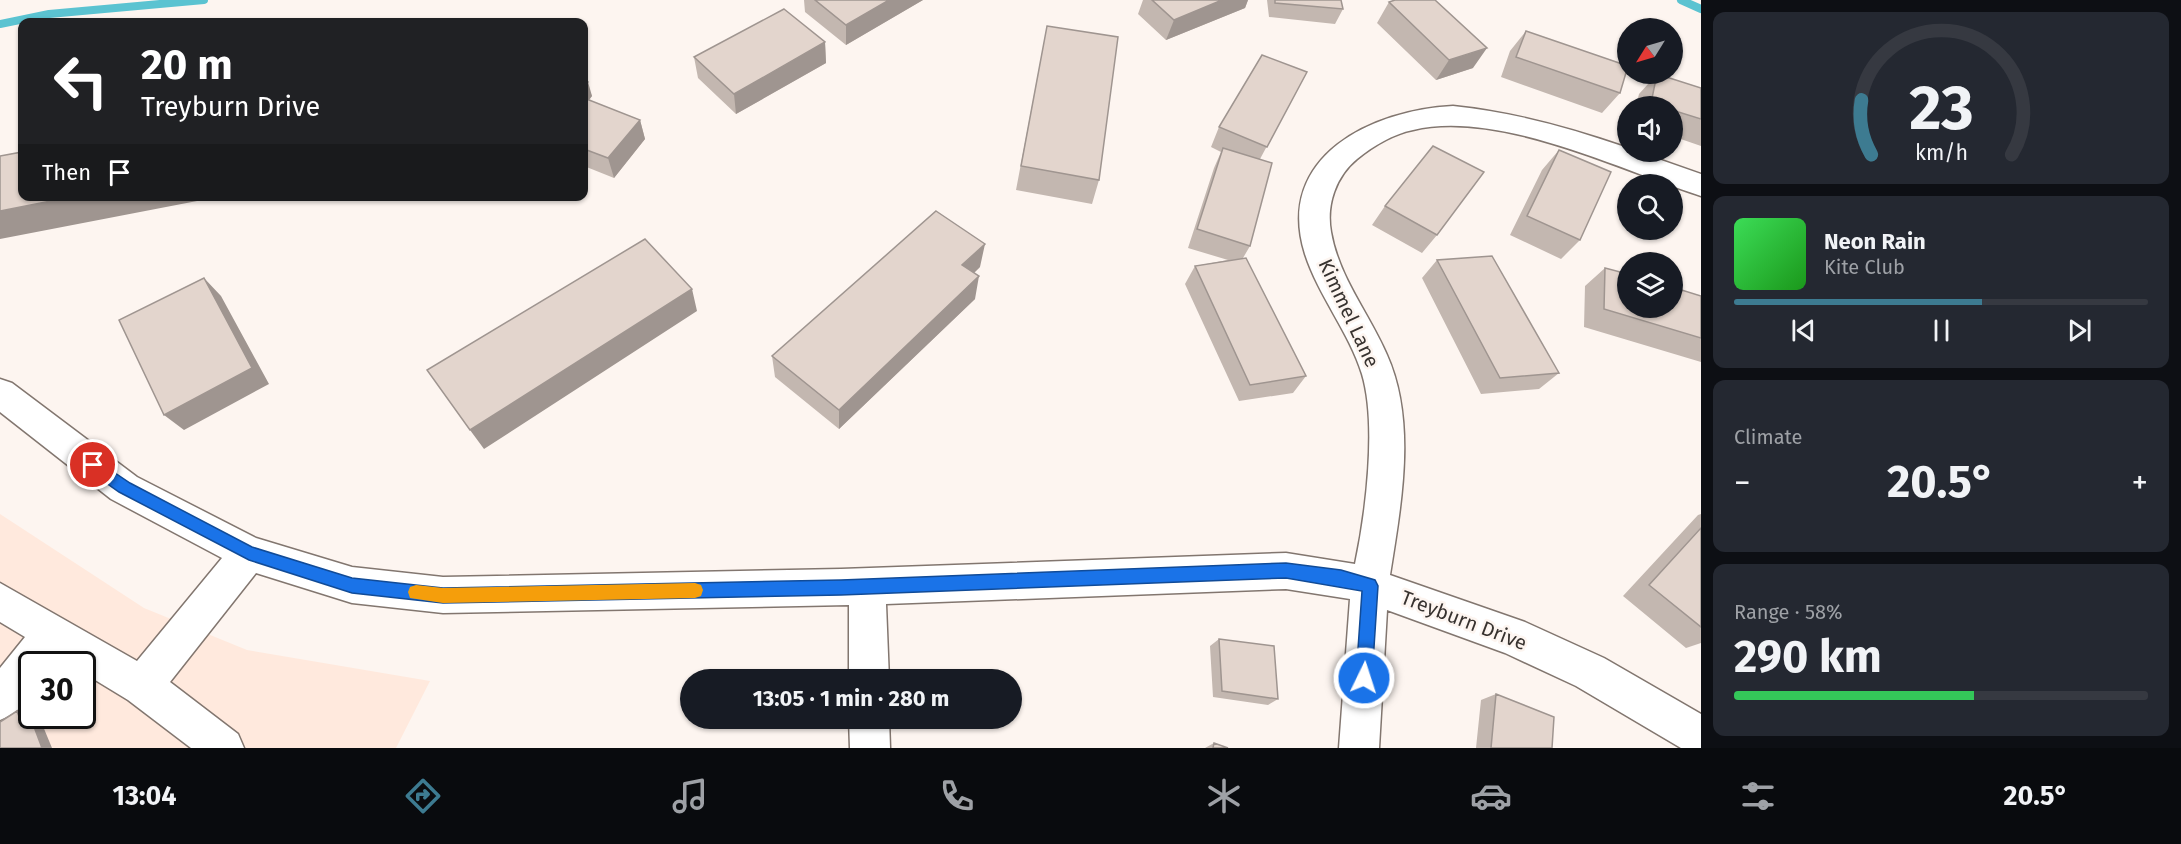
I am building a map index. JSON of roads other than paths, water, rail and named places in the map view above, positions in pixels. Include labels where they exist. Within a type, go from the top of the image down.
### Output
[{"type":"street","name":"Kimmel Lane","points":[[1359,748],[1370,586],[1380,529],[1384,422],[1382,392],[1375,366],[1329,279],[1319,250],[1315,227],[1319,186],[1327,173],[1346,152],[1392,126],[1421,118],[1460,117],[1500,122],[1553,136],[1701,185]]},
{"type":"street","name":"Treyburn Drive","points":[[0,393],[124,488],[249,553],[352,585],[443,595],[867,586],[1286,571],[1341,578],[1370,586],[1501,632],[1590,672],[1701,737]]},
{"type":"street","points":[[142,686],[249,553]]},
{"type":"street","points":[[867,586],[868,669]]},
{"type":"street","points":[[0,601],[142,686],[224,748]]},
{"type":"street","points":[[0,700],[53,632]]},
{"type":"street","points":[[869,729],[870,748]]},
{"type":"waterway","points":[[29,18],[49,14],[204,0]]},
{"type":"waterway","points":[[1681,0],[1701,9]]},
{"type":"waterway","points":[[0,24],[18,20]]}]
